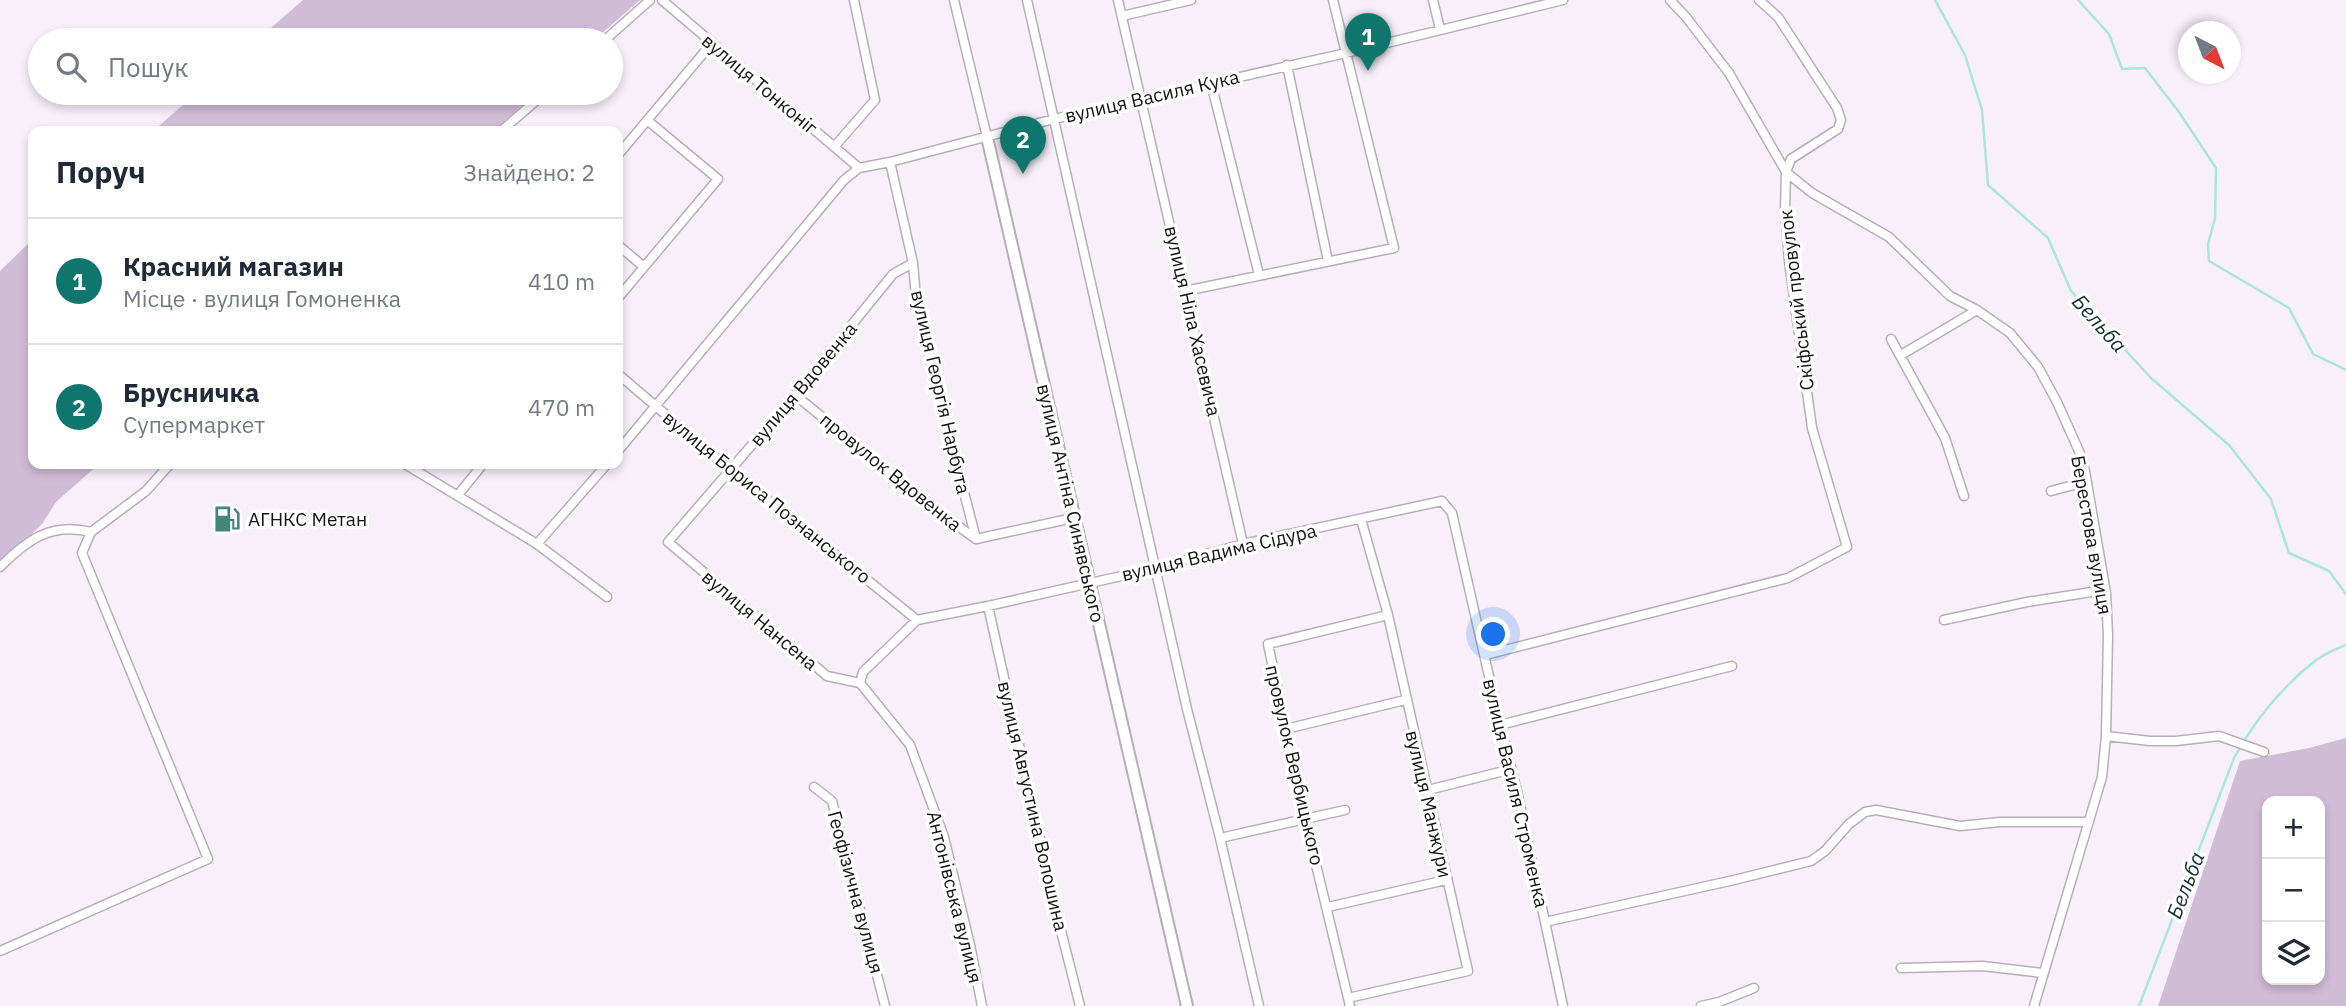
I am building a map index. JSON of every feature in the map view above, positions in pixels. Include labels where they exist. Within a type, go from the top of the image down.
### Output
[{"type":"street","points":[[618,28],[650,0]]},
{"type":"street","name":"вулиця Тонконіг","points":[[662,0],[859,168]]},
{"type":"street","points":[[835,147],[875,100],[854,0]]},
{"type":"street","name":"вулиця Антіна Синявського","points":[[954,0],[1187,1006]]},
{"type":"street","points":[[1027,0],[1187,709],[1259,1006]]},
{"type":"street","name":"вулиця Ніла Хасевича","points":[[1118,0],[1243,544]]},
{"type":"street","points":[[1122,16],[1191,0]]},
{"type":"street","points":[[1185,291],[1394,248],[1333,0]]},
{"type":"street","points":[[1433,0],[1440,29]]},
{"type":"street","name":"вулиця Василя Кука","points":[[859,168],[1141,98],[1346,53],[1563,0]]},
{"type":"street","points":[[1670,0],[1729,73],[1786,172]]},
{"type":"street","points":[[1759,0],[1778,17],[1837,108],[1841,120],[1838,129],[1791,159],[1786,172]]},
{"type":"street","points":[[623,149],[712,43]]},
{"type":"street","points":[[1287,65],[1328,261]]},
{"type":"street","points":[[1210,83],[1258,275]]},
{"type":"street","points":[[507,126],[531,105]]},
{"type":"street","points":[[623,292],[718,179],[647,120]]},
{"type":"street","name":"вулиця Георгія Нарбута","points":[[890,162],[913,263],[917,309],[976,539]]},
{"type":"street","points":[[623,445],[844,180],[859,168]]},
{"type":"street","name":"Берестова вулиця","points":[[1786,172],[1812,193],[1889,237],[1950,296],[1978,310],[2010,333],[2038,367],[2083,460],[2106,593],[2106,736],[2102,777],[2034,1006]]},
{"type":"street","name":"Скіфський провулок","points":[[1485,655],[1788,578],[1847,547],[1812,428],[1789,261],[1785,211],[1786,172]]},
{"type":"street","points":[[623,249],[644,267]]},
{"type":"street","name":"вулиця Вдовенка","points":[[668,542],[795,395],[893,274],[913,263]]},
{"type":"street","points":[[1901,355],[1978,310]]},
{"type":"street","points":[[1891,339],[1945,438],[1964,496]]},
{"type":"street","name":"вулиця Бориса Познанського","points":[[623,378],[731,470],[917,620]]},
{"type":"street","name":"провулок Вдовенка","points":[[795,395],[976,539],[1073,518]]},
{"type":"street","points":[[0,951],[208,859],[82,553],[91,532],[146,491],[166,469]]},
{"type":"street","points":[[414,469],[537,544],[607,597]]},
{"type":"street","points":[[458,495],[480,469]]},
{"type":"street","points":[[537,544],[603,469]]},
{"type":"street","points":[[2051,491],[2081,483],[2087,484]]},
{"type":"street","name":"вулиця Вадима Сідура","points":[[917,620],[988,607],[1157,568],[1243,544],[1361,519],[1395,509],[1442,501]]},
{"type":"street","name":"вулиця Василя Строменка","points":[[1442,501],[1449,506],[1452,513],[1512,769],[1563,1006]]},
{"type":"street","name":"вулиця Манжури","points":[[1349,1002],[1468,971],[1388,615],[1361,519]]},
{"type":"street","points":[[0,567],[20,546],[47,532],[77,528],[91,532]]},
{"type":"street","name":"вулиця Нансена","points":[[668,542],[827,676],[860,683]]},
{"type":"street","points":[[1944,620],[2028,602],[2098,591],[2106,593]]},
{"type":"street","name":"вулиця Августина Волошина","points":[[988,607],[1080,1006]]},
{"type":"street","name":"провулок Вербицького","points":[[1349,1002],[1305,819],[1268,644],[1388,615]]},
{"type":"street","points":[[860,683],[863,672],[917,620]]},
{"type":"street","points":[[1500,725],[1732,666]]},
{"type":"street","name":"Антонівська вулиця","points":[[860,683],[910,745],[944,837],[982,1006]]},
{"type":"street","points":[[1286,729],[1405,700]]},
{"type":"street","points":[[2106,736],[2163,741],[2219,736],[2264,752]]},
{"type":"street","points":[[1428,790],[1512,769]]},
{"type":"street","name":"Геофізична вулиця","points":[[814,787],[832,802],[885,1006]]},
{"type":"street","points":[[1220,838],[1345,810]]},
{"type":"street","points":[[1545,922],[1811,861],[1865,812],[1876,810],[1959,826],[2000,822],[2089,822]]},
{"type":"street","points":[[1328,907],[1446,880]]},
{"type":"street","points":[[1901,968],[1983,966],[2042,973]]},
{"type":"street","points":[[1701,1006],[1754,988]]},
{"type":"shaded area","points":[[303,0],[640,0],[608,28],[271,28]]},
{"type":"shaded area","points":[[183,105],[522,105],[499,126],[159,126]]},
{"type":"shaded area","points":[[28,244],[28,469],[93,469],[56,502],[42,524],[0,565],[0,271]]},
{"type":"shaded area","points":[[2346,738],[2346,1006],[2158,1006],[2240,761]]},
{"type":"waterway","name":"Бельба","points":[[1935,0],[1965,55],[1982,110],[1988,185],[2048,238],[2071,291],[2151,378],[2229,445],[2271,499],[2289,553],[2329,571],[2346,594]]},
{"type":"waterway","points":[[2078,0],[2109,34],[2122,69],[2145,68],[2179,112],[2216,168],[2215,218],[2208,244],[2209,261],[2289,308],[2313,354],[2346,370]]},
{"type":"waterway","name":"Бельба","points":[[2139,1006],[2234,758],[2242,744],[2292,681],[2316,660],[2346,645]]},
{"type":"place","name":"Красний магазин","points":[[1368,71]]},
{"type":"place","name":"Брусничка","points":[[1023,174]]},
{"type":"place","name":"АГНКС Метан","points":[[227,519]]}]
